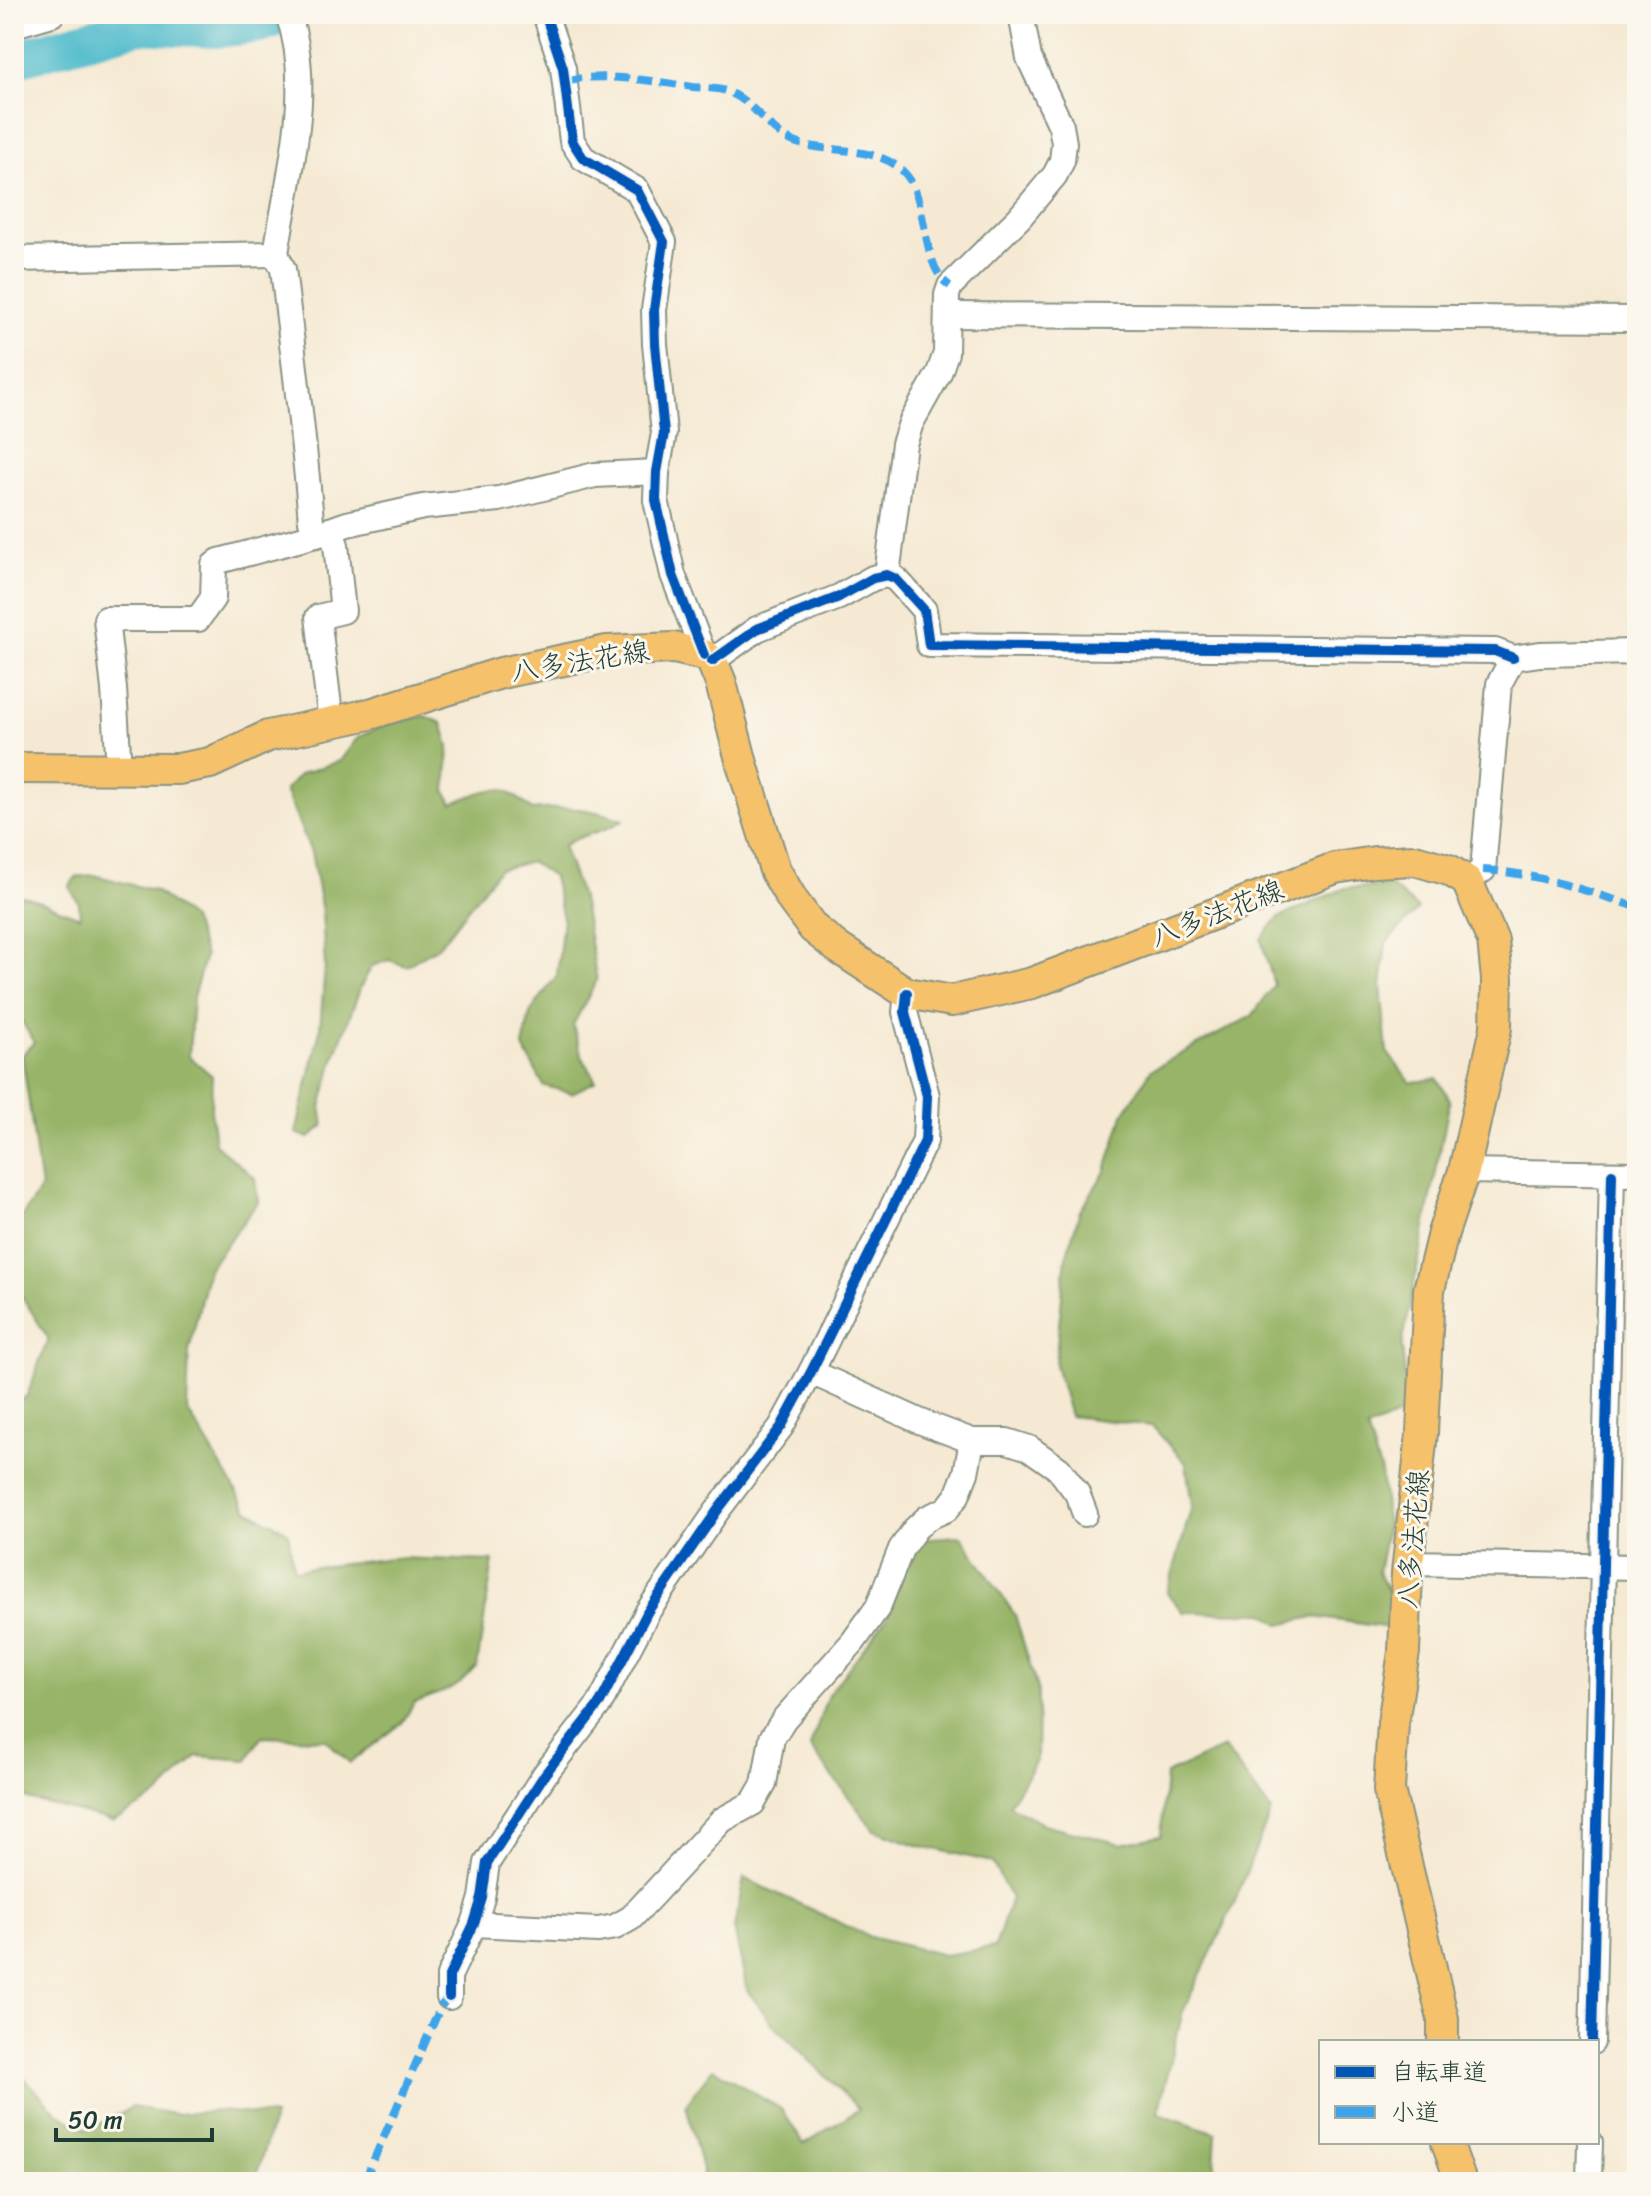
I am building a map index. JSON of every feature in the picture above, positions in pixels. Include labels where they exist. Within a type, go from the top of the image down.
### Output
[{"type":"main road","name":"八多法花線","points":[[14,768],[178,769],[210,763],[268,736],[370,714],[501,673],[607,651],[674,648],[708,658],[721,683],[775,870],[813,928],[907,993],[952,1001],[1032,983],[1335,868],[1415,860],[1449,870],[1467,881],[1493,941],[1496,1028],[1464,1171],[1443,1233],[1429,1290],[1422,1433],[1389,1790],[1443,2019],[1443,2040]]},
{"type":"main road","points":[[1448,2144],[1461,2182]]},
{"type":"street","points":[[14,25],[52,14]]},
{"type":"street","points":[[545,14],[563,68],[572,141],[583,158],[637,190],[664,242],[654,310],[664,433],[656,500],[673,575],[708,658],[757,629],[839,597],[873,578],[887,575],[896,579],[924,610],[929,645],[1495,651],[1513,658],[1540,654],[1637,652]]},
{"type":"street","points":[[887,575],[904,444],[911,423],[946,353],[947,295],[950,286],[1019,218],[1055,175],[1062,161],[1064,143],[1061,126],[1029,58],[1021,14]]},
{"type":"street","points":[[290,19],[298,77],[296,142],[276,254],[283,269],[303,426],[311,521],[336,545],[343,611],[318,617],[331,722]]},
{"type":"street","points":[[14,259],[276,254]]},
{"type":"street","points":[[948,315],[1637,319]]},
{"type":"street","points":[[119,769],[106,619],[198,619],[213,598],[214,565],[219,561],[347,524],[423,507],[499,499],[595,475],[657,472]]},
{"type":"street","points":[[1467,881],[1483,870],[1499,684],[1513,658]]},
{"type":"street","points":[[449,1997],[449,1976],[474,1924],[482,1898],[487,1863],[545,1774],[600,1703],[648,1611],[717,1511],[781,1427],[925,1141],[927,1096],[905,1012],[907,993]]},
{"type":"street","points":[[1464,1171],[1637,1174]]},
{"type":"street","points":[[1592,2040],[1612,1174]]},
{"type":"street","points":[[811,1372],[919,1421],[972,1441],[1007,1441],[1029,1448],[1059,1469],[1077,1493],[1085,1514]]},
{"type":"street","points":[[474,1924],[598,1930],[615,1927],[631,1918],[722,1820],[753,1803],[764,1784],[772,1738],[784,1719],[853,1642],[878,1607],[901,1549],[915,1529],[927,1518],[947,1509],[957,1496],[966,1473],[972,1441]]},
{"type":"street","points":[[1408,1563],[1637,1567]]},
{"type":"street","points":[[1589,2182],[1590,2144]]},
{"type":"green space","points":[[425,716],[442,723],[449,746],[446,792],[453,803],[495,790],[512,794],[532,810],[579,809],[623,820],[563,846],[583,903],[597,980],[573,1025],[583,1059],[596,1081],[572,1093],[544,1086],[523,1047],[530,1013],[557,975],[563,918],[553,877],[531,862],[499,869],[438,947],[406,966],[389,960],[372,966],[361,986],[335,1056],[321,1107],[324,1125],[309,1138],[296,1133],[320,1030],[325,966],[322,911],[311,852],[285,790],[300,774],[340,761],[358,737],[389,723]]},
{"type":"green space","points":[[94,875],[155,891],[192,919],[205,956],[193,997],[189,1056],[212,1076],[211,1110],[215,1144],[255,1178],[258,1202],[208,1269],[189,1351],[187,1410],[248,1510],[288,1532],[294,1570],[392,1558],[493,1561],[477,1666],[455,1687],[414,1703],[402,1723],[350,1763],[325,1739],[261,1737],[247,1760],[197,1756],[158,1796],[113,1821],[28,1799],[14,1792],[14,1404],[27,1396],[48,1338],[14,1284],[14,1219],[22,1216],[41,1188],[22,1055],[34,1042],[14,1008],[14,895],[28,897],[80,917],[79,903],[69,887],[76,877]]},
{"type":"green space","points":[[1391,886],[1418,909],[1386,943],[1381,986],[1387,1052],[1411,1083],[1437,1078],[1450,1100],[1402,1346],[1408,1411],[1367,1429],[1381,1473],[1387,1525],[1378,1572],[1395,1604],[1391,1628],[1314,1617],[1280,1624],[1264,1613],[1183,1612],[1167,1593],[1192,1506],[1186,1463],[1152,1426],[1070,1416],[1055,1365],[1066,1257],[1080,1211],[1106,1170],[1123,1115],[1151,1070],[1252,1016],[1274,985],[1261,939],[1278,918],[1345,888]]},
{"type":"green space","points":[[961,1536],[1015,1615],[1038,1692],[1037,1759],[1009,1805],[1043,1824],[1121,1844],[1161,1836],[1166,1774],[1224,1748],[1271,1811],[1233,1906],[1183,2011],[1158,2113],[1216,2133],[1213,2182],[705,2182],[686,2104],[713,2068],[782,2110],[804,2144],[859,2109],[771,2022],[747,1990],[734,1928],[744,1878],[870,1937],[944,1955],[995,1947],[1011,1898],[992,1862],[917,1845],[874,1830],[810,1747],[828,1695],[886,1619],[916,1539]]},
{"type":"green space","points":[[14,2067],[57,2113],[88,2130],[132,2107],[175,2114],[219,2111],[274,2116],[257,2173],[238,2182],[14,2182]]},
{"type":"waterway","points":[[14,59],[139,25],[216,29],[260,24],[285,14]]},
{"type":"marked path","points":[[566,83],[582,78],[611,77],[725,91],[747,103],[787,139],[811,146],[873,155],[888,161],[910,180],[916,192],[934,266],[950,286]]},
{"type":"marked path","points":[[1483,870],[1542,879],[1637,907]]},
{"type":"marked path","points":[[364,2182],[441,2006],[449,1997]]},
{"type":"cycle path","points":[[545,14],[563,68],[572,141],[583,158],[637,190],[664,242],[654,310],[664,433],[656,500],[673,575],[704,655]]},
{"type":"cycle path","points":[[712,661],[757,629],[839,597],[873,578],[887,575],[896,579],[924,610],[929,645],[1495,651],[1513,658]]},
{"type":"cycle path","points":[[449,1997],[449,1976],[474,1924],[482,1898],[487,1863],[545,1774],[600,1703],[648,1611],[717,1511],[781,1427],[925,1141],[927,1096],[905,1012],[907,993]]},
{"type":"cycle path","points":[[1592,2040],[1612,1174]]}]
